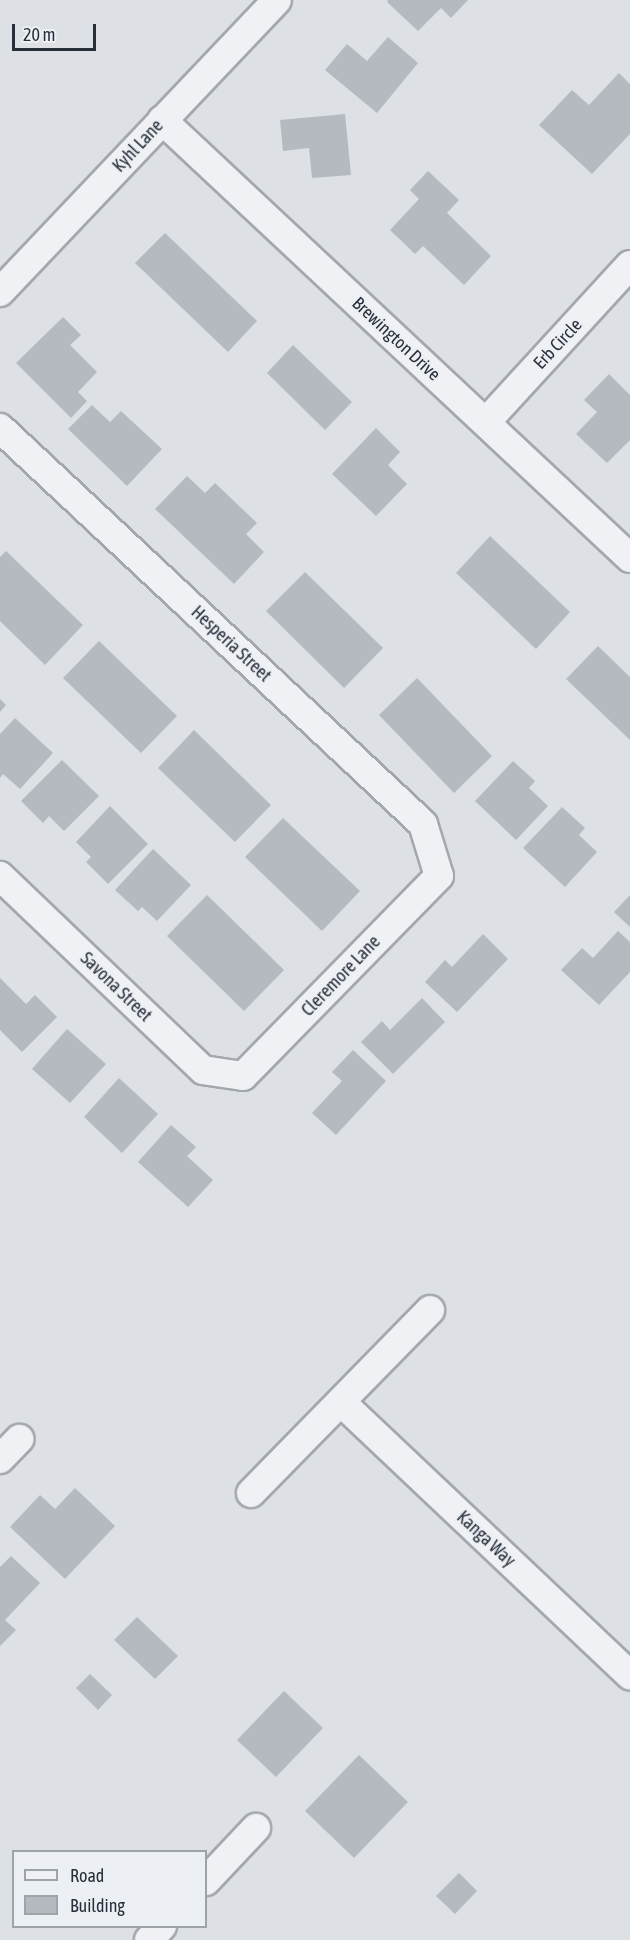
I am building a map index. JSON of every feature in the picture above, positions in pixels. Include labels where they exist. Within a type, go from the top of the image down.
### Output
[{"type":"street","name":"Kyhl Lane","points":[[0,292],[277,0]]},
{"type":"street","name":"Brewington Drive","points":[[162,120],[630,558]]},
{"type":"street","name":"Erb Circle","points":[[486,422],[630,265]]},
{"type":"street","name":"Hesperia Street","points":[[0,428],[423,824],[439,876]]},
{"type":"street","name":"Savona Street","points":[[0,876],[203,1070],[243,1076]]},
{"type":"street","name":"Cleremore Lane","points":[[243,1076],[439,876]]},
{"type":"street","points":[[251,1492],[430,1310]]},
{"type":"street","name":"Kanga Way","points":[[341,1402],[630,1675]]},
{"type":"street","points":[[207,1880],[256,1828]]},
{"type":"street","points":[[149,1940],[160,1928]]},
{"type":"building","points":[[388,0],[468,0],[451,18],[441,8],[418,31],[387,2]]},
{"type":"building","points":[[388,37],[418,63],[377,113],[325,70],[347,44],[367,61]]},
{"type":"building","points":[[619,73],[630,84],[630,134],[592,174],[539,125],[572,90],[589,105]]},
{"type":"building","points":[[345,114],[351,175],[312,178],[309,148],[283,151],[280,120]]},
{"type":"building","points":[[428,171],[459,200],[447,213],[491,256],[464,285],[423,246],[415,254],[390,230],[419,199],[410,190]]},
{"type":"building","points":[[165,233],[257,321],[228,352],[135,263]]},
{"type":"building","points":[[63,317],[81,335],[70,345],[97,372],[78,392],[87,401],[71,418],[16,363]]},
{"type":"building","points":[[293,345],[352,402],[325,430],[267,373]]},
{"type":"building","points":[[609,374],[630,395],[630,440],[607,463],[576,434],[597,412],[584,400]]},
{"type":"building","points":[[92,405],[110,422],[121,411],[162,449],[127,486],[68,429]]},
{"type":"building","points":[[376,428],[400,452],[388,465],[407,484],[376,516],[332,474]]},
{"type":"building","points":[[187,476],[205,493],[215,483],[257,523],[246,534],[264,552],[234,584],[155,509]]},
{"type":"building","points":[[490,536],[570,612],[536,649],[456,573]]},
{"type":"building","points":[[6,551],[83,625],[45,665],[0,621],[0,557]]},
{"type":"building","points":[[305,572],[383,648],[344,688],[266,611]]},
{"type":"building","points":[[99,641],[177,716],[141,753],[63,678]]},
{"type":"building","points":[[598,646],[630,677],[630,740],[566,679]]},
{"type":"building","points":[[417,678],[492,756],[454,793],[379,715]]},
{"type":"building","points":[[0,699],[6,705],[0,712]]},
{"type":"building","points":[[15,718],[53,753],[20,789],[3,774],[0,778],[0,734]]},
{"type":"building","points":[[194,730],[271,805],[235,842],[158,768]]},
{"type":"building","points":[[62,760],[99,796],[64,831],[49,816],[43,823],[21,801]]},
{"type":"building","points":[[513,761],[535,781],[529,788],[548,806],[516,840],[475,801]]},
{"type":"building","points":[[110,806],[148,844],[108,884],[86,862],[91,857],[76,842]]},
{"type":"building","points":[[562,807],[585,828],[579,835],[597,852],[565,887],[523,848]]},
{"type":"building","points":[[283,818],[360,891],[322,931],[245,857]]},
{"type":"building","points":[[153,849],[191,885],[157,921],[142,907],[138,911],[115,890]]},
{"type":"building","points":[[207,895],[284,970],[244,1011],[167,936]]},
{"type":"building","points":[[630,895],[630,927],[614,912]]},
{"type":"building","points":[[618,931],[630,942],[630,972],[599,1005],[561,970],[582,948],[593,958]]},
{"type":"building","points":[[483,934],[508,959],[457,1012],[425,982],[445,960],[452,967]]},
{"type":"building","points":[[0,978],[26,1004],[35,995],[57,1017],[22,1052],[0,1030]]},
{"type":"building","points":[[422,998],[445,1022],[393,1074],[361,1042],[382,1021],[390,1030]]},
{"type":"building","points":[[67,1029],[106,1064],[70,1103],[32,1069]]},
{"type":"building","points":[[353,1050],[386,1081],[336,1135],[312,1113],[342,1081],[332,1072]]},
{"type":"building","points":[[119,1078],[158,1114],[122,1153],[84,1117]]},
{"type":"building","points":[[171,1125],[196,1147],[187,1156],[213,1180],[188,1207],[138,1162]]},
{"type":"building","points":[[75,1488],[115,1526],[65,1579],[10,1527],[40,1495],[55,1509]]},
{"type":"building","points":[[11,1556],[40,1583],[5,1620],[16,1630],[0,1646],[0,1567]]},
{"type":"building","points":[[137,1617],[178,1656],[155,1679],[114,1640]]},
{"type":"building","points":[[90,1674],[112,1695],[98,1710],[76,1688]]},
{"type":"building","points":[[284,1691],[323,1728],[276,1777],[237,1740]]},
{"type":"building","points":[[359,1755],[408,1802],[354,1858],[305,1811]]},
{"type":"building","points":[[459,1873],[477,1891],[455,1914],[436,1896]]}]
